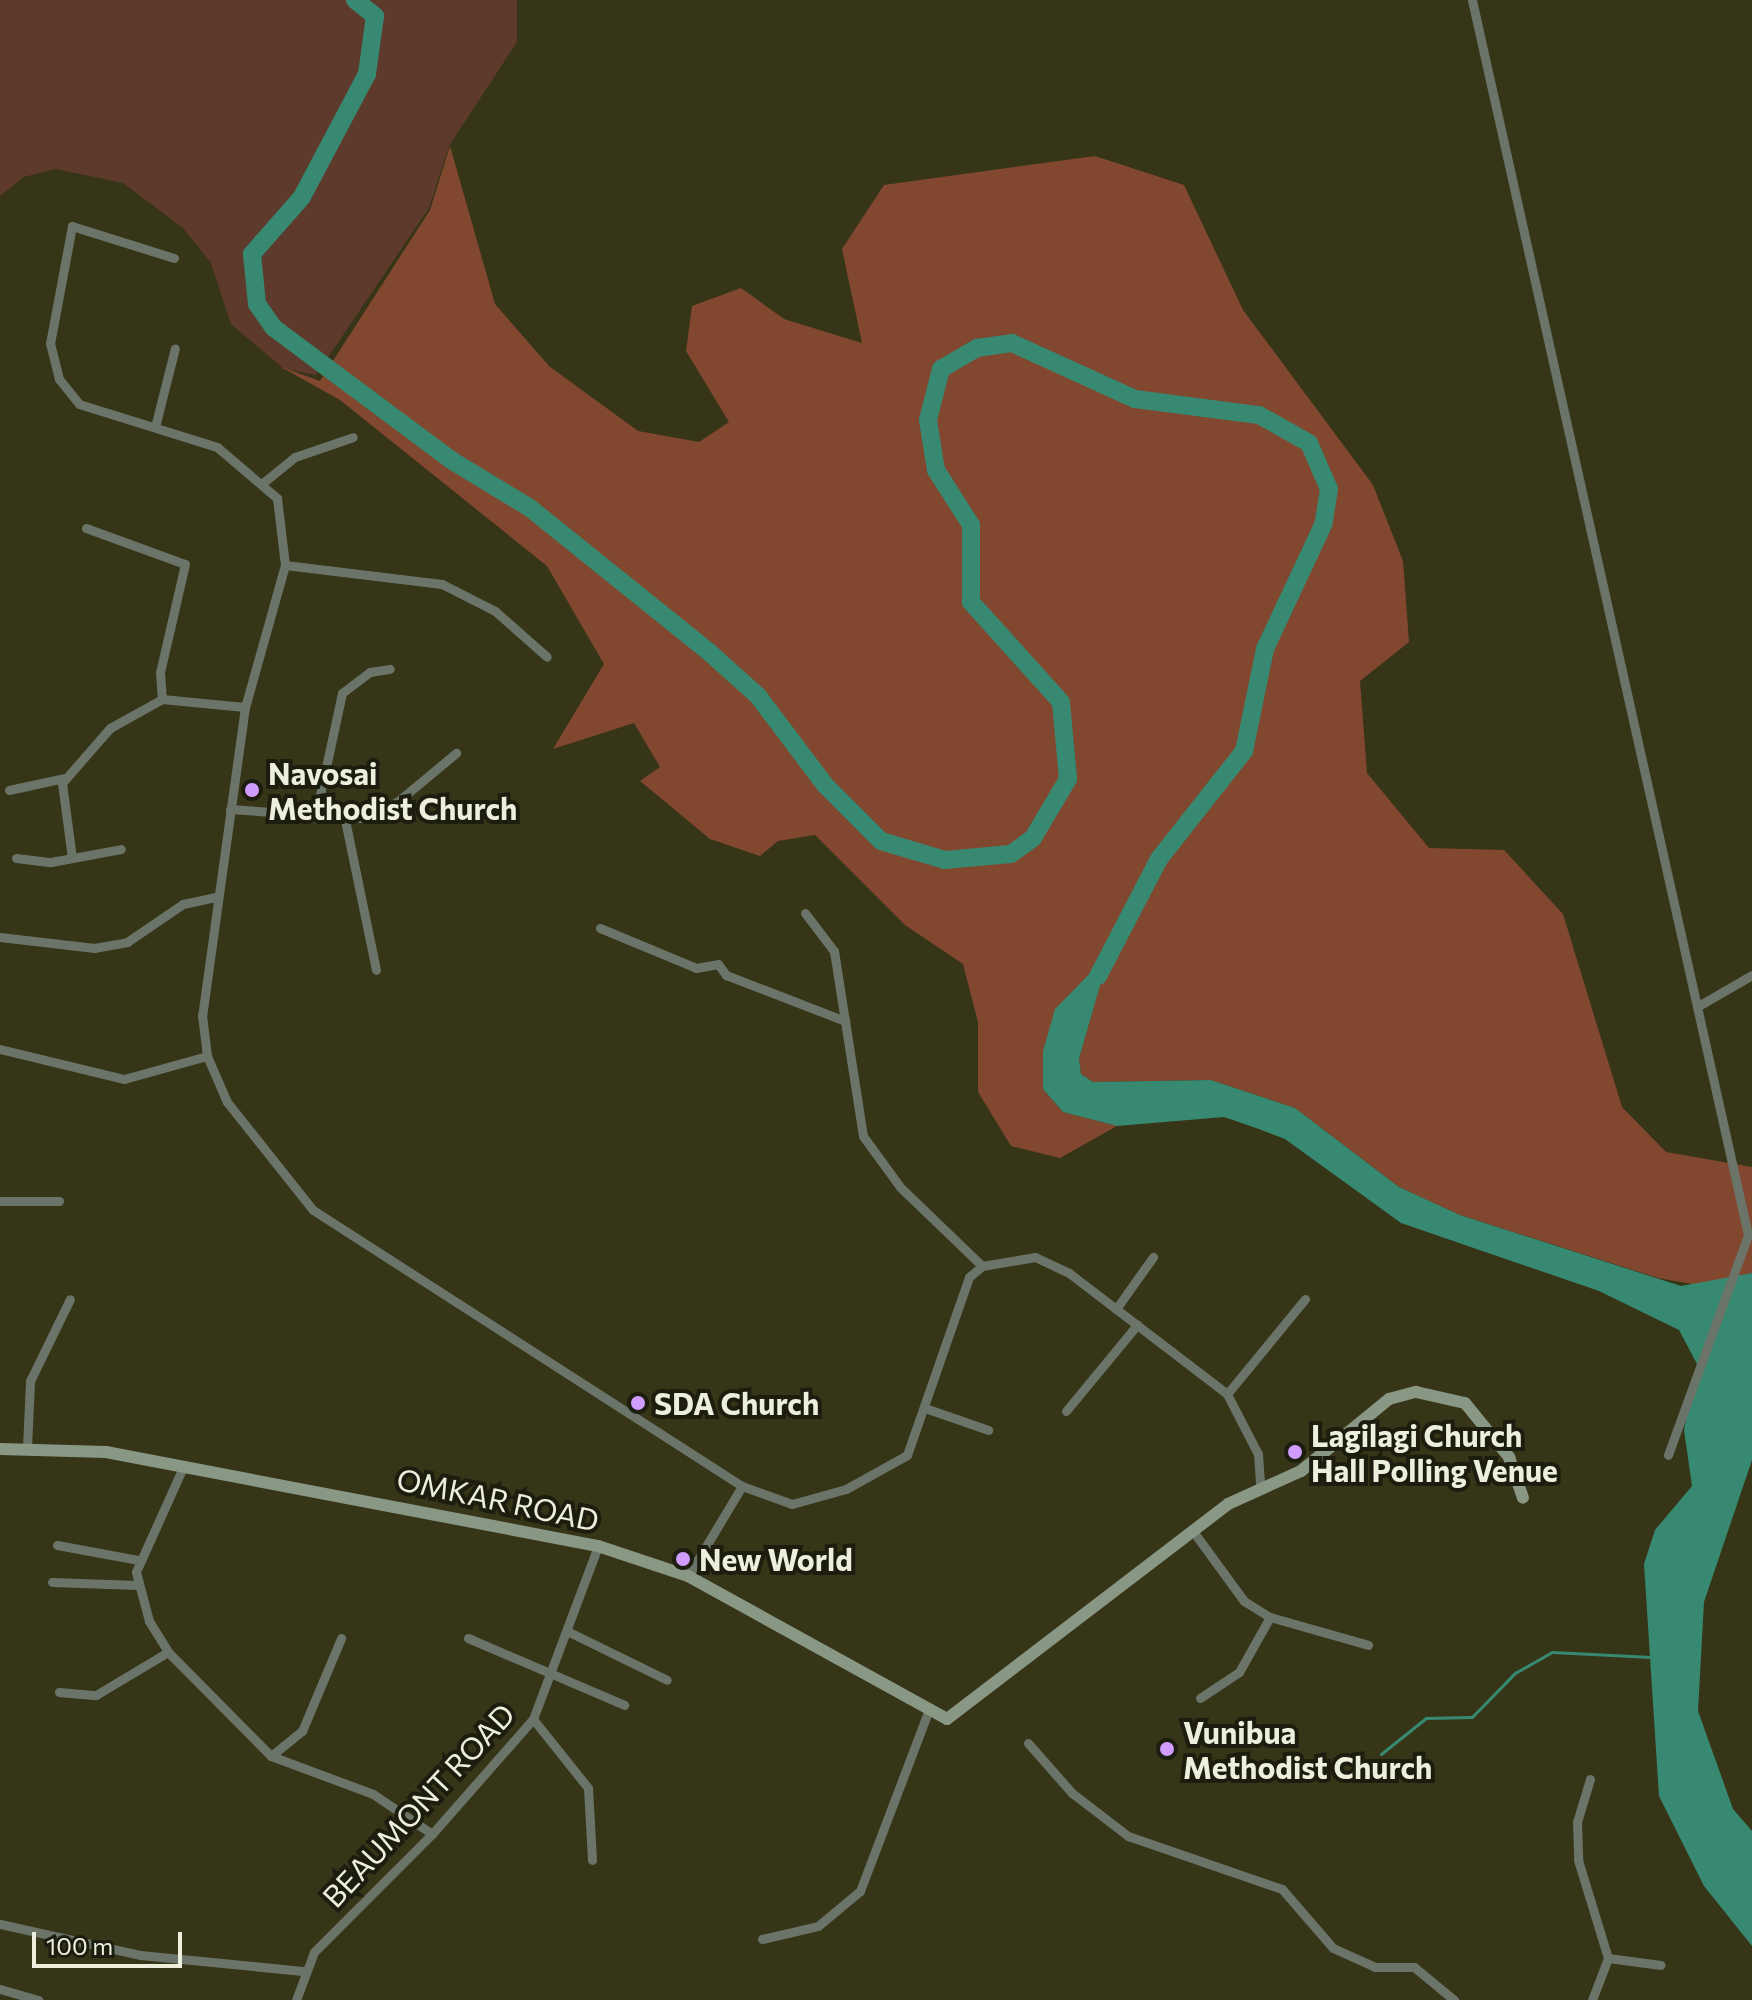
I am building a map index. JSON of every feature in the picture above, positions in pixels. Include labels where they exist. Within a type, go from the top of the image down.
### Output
[{"type":"street","points":[[1472,0],[1700,1005],[1748,1235],[1730,1271],[1668,1455]]},
{"type":"street","points":[[174,258],[72,226],[50,343],[59,379],[79,404],[217,447],[264,482],[284,522],[285,565],[245,707],[202,1015],[207,1056],[227,1102],[341,1233],[742,1486],[792,1504],[846,1489],[907,1455],[957,1306],[982,1266],[1015,1256],[1052,1262],[1227,1394],[1258,1454],[1260,1484]]},
{"type":"street","points":[[155,427],[175,348]]},
{"type":"street","points":[[264,482],[295,457],[353,437]]},
{"type":"street","points":[[86,528],[185,564],[160,672],[162,699]]},
{"type":"street","points":[[285,565],[442,584],[495,611],[547,657]]},
{"type":"street","points":[[315,818],[342,693],[370,672],[390,669]]},
{"type":"street","points":[[9,790],[64,778],[110,728],[162,699],[245,707]]},
{"type":"street","points":[[230,809],[345,820],[397,802],[456,753]]},
{"type":"street","points":[[64,778],[72,858]]},
{"type":"street","points":[[345,820],[376,970]]},
{"type":"street","points":[[16,858],[72,858],[121,849]]},
{"type":"street","points":[[0,937],[105,946],[127,942],[183,904],[217,897]]},
{"type":"street","points":[[805,913],[834,951],[863,1136],[900,1187],[982,1266]]},
{"type":"street","points":[[600,928],[696,968],[718,964],[726,975],[845,1021]]},
{"type":"street","points":[[1700,1005],[1752,975]]},
{"type":"street","points":[[0,1049],[124,1079],[207,1056]]},
{"type":"street","points":[[0,1201],[59,1201]]},
{"type":"street","points":[[1116,1309],[1153,1257]]},
{"type":"street","points":[[27,1448],[30,1381],[70,1299]]},
{"type":"street","points":[[1227,1394],[1305,1299]]},
{"type":"street","points":[[1066,1411],[1137,1325]]},
{"type":"street","points":[[1368,1645],[1270,1617],[1244,1601],[1195,1534],[1260,1484],[1301,1471],[1389,1399],[1416,1392],[1465,1403],[1509,1457],[1523,1498]]},
{"type":"street","points":[[925,1408],[988,1430]]},
{"type":"street","name":"OMKAR ROAD","points":[[0,1449],[27,1448],[184,1465],[598,1546],[688,1576],[947,1719],[1195,1534]]},
{"type":"street","points":[[184,1465],[138,1560],[137,1585],[168,1652],[271,1756],[373,1794],[432,1834]]},
{"type":"street","points":[[688,1576],[742,1486]]},
{"type":"street","points":[[57,1545],[138,1560]]},
{"type":"street","name":"BEAUMONT ROAD","points":[[302,1971],[432,1834],[533,1719],[598,1546]]},
{"type":"street","points":[[52,1582],[137,1585]]},
{"type":"street","points":[[1200,1698],[1239,1672],[1270,1617]]},
{"type":"street","points":[[567,1631],[667,1680]]},
{"type":"street","points":[[271,1756],[302,1731],[341,1638]]},
{"type":"street","points":[[468,1638],[553,1671],[624,1705]]},
{"type":"street","points":[[59,1692],[96,1695],[168,1652]]},
{"type":"street","points":[[762,1939],[818,1926],[860,1891],[929,1709]]},
{"type":"street","points":[[533,1719],[588,1788],[592,1860]]},
{"type":"street","points":[[1028,1743],[1072,1793],[1128,1836],[1282,1889],[1333,1948],[1375,1967],[1414,1967],[1454,2000]]},
{"type":"street","points":[[1590,1779],[1577,1822],[1578,1860],[1608,1958],[1592,2000]]},
{"type":"street","points":[[0,1924],[140,1955],[302,1971],[296,2000]]},
{"type":"street","points":[[1608,1958],[1661,1965]]},
{"type":"street","points":[[0,1989],[38,2000]]},
{"type":"shaded area","points":[[0,0],[517,0],[517,42],[449,146],[429,208],[316,375],[284,369],[231,324],[211,263],[183,228],[123,183],[56,169],[24,177],[0,196]]},
{"type":"shaded area","points":[[450,146],[495,304],[549,366],[638,431],[699,442],[729,422],[686,351],[692,306],[741,288],[784,319],[862,343],[842,249],[884,185],[1095,156],[1184,185],[1243,310],[1373,485],[1403,561],[1409,642],[1360,681],[1367,773],[1429,848],[1504,850],[1563,914],[1622,1107],[1666,1152],[1752,1167],[1752,1273],[1698,1285],[1658,1278],[1460,1215],[1399,1187],[1295,1108],[1211,1080],[1093,1082],[1081,1074],[1079,1059],[1108,955],[1043,1051],[1043,1089],[1063,1112],[1117,1126],[1060,1158],[1011,1146],[978,1092],[978,1022],[963,964],[905,925],[815,835],[778,841],[760,856],[710,839],[640,781],[660,767],[634,723],[553,749],[604,664],[547,566],[340,400],[281,367],[320,381],[430,210]]},
{"type":"shaded area","points":[[1109,954],[1079,1059],[1081,1074],[1093,1082],[1211,1080],[1295,1108],[1399,1187],[1460,1215],[1681,1286],[1752,1273],[1752,1460],[1704,1602],[1698,1711],[1733,1809],[1752,1831],[1752,1946],[1704,1886],[1659,1796],[1644,1564],[1655,1530],[1692,1486],[1684,1430],[1697,1364],[1679,1330],[1599,1291],[1401,1223],[1285,1139],[1256,1128],[1224,1117],[1117,1126],[1063,1112],[1043,1089],[1043,1051],[1055,1009]]},
{"type":"waterway","points":[[355,0],[375,16],[367,74],[302,197],[252,254],[257,304],[274,328],[451,460],[530,508],[709,652],[758,696],[825,785],[881,841],[945,860],[1011,854],[1033,838],[1068,779],[1061,702],[971,602],[971,525],[936,470],[928,420],[941,369],[977,348],[1012,343],[1135,399],[1259,415],[1309,443],[1329,489],[1323,525],[1265,649],[1244,751],[1159,859],[1098,976]]},
{"type":"waterway","points":[[1381,1754],[1426,1718],[1472,1717],[1515,1673],[1552,1652],[1651,1657]]},
{"type":"place","name":"Navosai Methodist Church","points":[[252,790]]},
{"type":"place","name":"SDA Church","points":[[638,1403]]},
{"type":"place","name":"Lagilagi Church Hall Polling Venue","points":[[1295,1452]]},
{"type":"place","name":"New World","points":[[683,1559]]},
{"type":"place","name":"Vunibua Methodist Church","points":[[1167,1749]]}]
